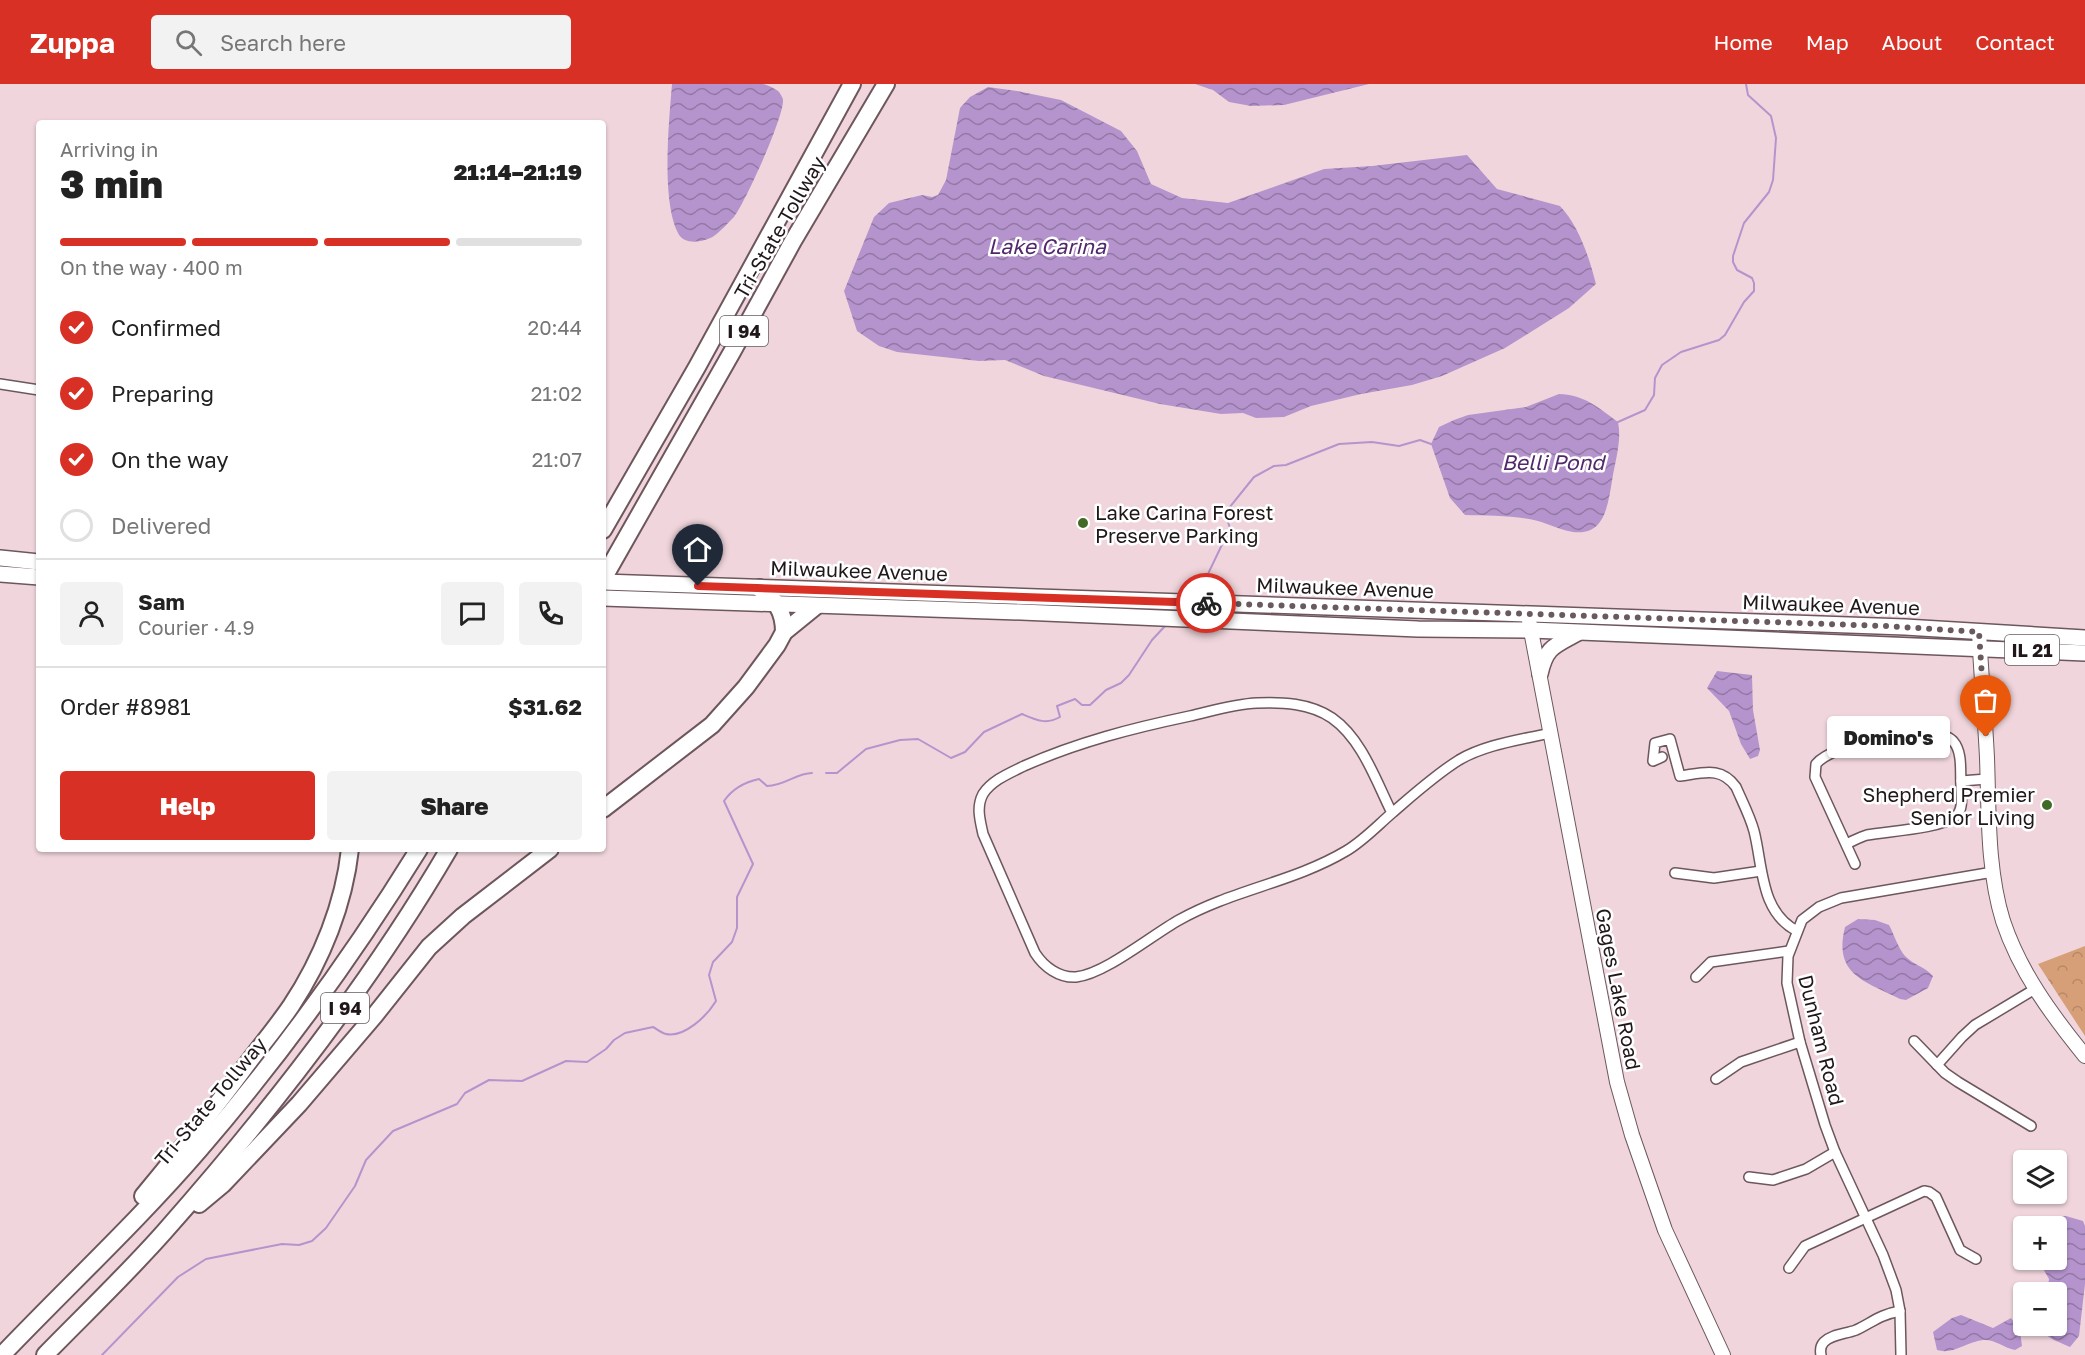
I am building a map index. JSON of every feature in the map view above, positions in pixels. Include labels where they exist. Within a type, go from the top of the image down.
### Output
[{"type":"highway","name":"Tri-State Tollway","points":[[606,525],[697,367],[852,84]]},
{"type":"highway","name":"Tri-State Tollway","points":[[606,576],[793,241],[886,84]]},
{"type":"highway","points":[[759,588],[778,605],[782,614],[784,632]]},
{"type":"highway","points":[[606,807],[712,725],[746,687],[784,632],[816,606]]},
{"type":"highway","points":[[45,1310],[189,1142],[291,1005],[314,966],[329,932],[341,897],[349,852]]},
{"type":"highway","name":"Tri-State Tollway","points":[[1,1354],[136,1219],[199,1150],[253,1085],[355,948],[417,852]]},
{"type":"highway","name":"I 94","points":[[45,1355],[165,1231],[228,1159],[316,1048],[394,937],[447,852]]},
{"type":"highway","points":[[165,1231],[223,1184],[298,1104],[375,1015],[429,947],[463,916],[546,852]]},
{"type":"main road","points":[[0,558],[36,562]]},
{"type":"main road","points":[[0,574],[36,578]]},
{"type":"main road","name":"Milwaukee Avenue","points":[[606,581],[1530,622],[1894,627],[2085,638]]},
{"type":"main road","name":"Milwaukee Avenue","points":[[606,598],[1418,629],[1530,622],[1579,632],[2085,653]]},
{"type":"main road","points":[[1540,674],[1542,663],[1551,647],[1579,632]]},
{"type":"street","points":[[0,384],[36,390]]},
{"type":"street","name":"Gages Lake Road","points":[[1530,622],[1609,1048],[1632,1136],[1665,1230],[1723,1355]]},
{"type":"street","points":[[1979,632],[1992,872],[2003,922],[2010,941],[2035,989],[2054,1018],[2085,1056]]},
{"type":"street","points":[[1392,813],[1367,761],[1349,733],[1331,717],[1308,707],[1281,703],[1255,703],[1154,723],[1087,741],[1054,753],[1006,775],[984,793],[979,804],[978,815],[983,834],[1035,953],[1041,962],[1062,975],[1074,977],[1096,972],[1179,920],[1217,901],[1329,860],[1364,838],[1418,790],[1461,759],[1500,745],[1550,733]]},
{"type":"street","points":[[1846,844],[1864,836],[1942,823],[1956,816],[1962,804],[1961,781],[1957,747],[1949,738],[1938,735],[1892,734],[1825,755],[1816,764],[1815,777],[1855,864]]},
{"type":"street","points":[[1662,757],[1653,761],[1655,743],[1670,739],[1680,776],[1709,772],[1721,773],[1736,787],[1754,831],[1761,871],[1773,909],[1783,923],[1797,931]]},
{"type":"street","points":[[1961,781],[1988,779]]},
{"type":"street","points":[[1675,873],[1714,878],[1761,871]]},
{"type":"street","name":"Dunham Road","points":[[1901,1355],[1900,1311],[1891,1274],[1835,1152],[1814,1092],[1800,1042],[1787,983],[1789,951],[1802,920],[1819,907],[1841,898],[1992,872]]},
{"type":"street","points":[[1696,977],[1711,963],[1789,951]]},
{"type":"street","points":[[1937,1065],[1975,1025],[2035,989]]},
{"type":"street","points":[[1914,1041],[1937,1065],[1958,1082],[2031,1126]]},
{"type":"street","points":[[1716,1079],[1741,1062],[1800,1042]]},
{"type":"street","points":[[1749,1177],[1773,1179],[1806,1169],[1835,1152]]},
{"type":"street","points":[[1789,1269],[1805,1246],[1919,1192],[1929,1192],[1936,1197],[1960,1250],[1976,1259]]},
{"type":"street","points":[[1821,1355],[1824,1342],[1829,1338],[1854,1331],[1884,1314],[1900,1311]]},
{"type":"green space","points":[[2085,946],[2085,1036],[2038,964]]},
{"type":"water","points":[[672,84],[763,84],[778,91],[783,99],[771,141],[739,209],[717,234],[700,241],[689,241],[681,237],[673,219],[669,201],[669,118]]},
{"type":"water","points":[[1195,84],[1369,84],[1284,105],[1251,106],[1229,102],[1213,90]]},
{"type":"water","name":"Lake Carina","points":[[988,87],[1061,100],[1121,131],[1137,151],[1151,184],[1182,198],[1228,203],[1324,169],[1467,155],[1497,189],[1560,206],[1578,232],[1596,284],[1569,308],[1505,348],[1442,376],[1412,385],[1311,406],[1284,417],[1256,418],[1243,413],[1221,414],[1160,404],[1044,376],[1005,360],[979,361],[897,352],[879,346],[857,331],[844,291],[874,217],[889,203],[922,195],[932,197],[938,195],[946,180],[960,108],[970,97]]},
{"type":"water","name":"Belli Pond","points":[[1559,394],[1583,399],[1618,422],[1618,451],[1608,503],[1601,521],[1587,531],[1577,532],[1526,518],[1465,515],[1450,498],[1431,444],[1439,427],[1468,415],[1526,407]]},
{"type":"water","points":[[1717,671],[1752,675],[1753,710],[1760,750],[1758,756],[1750,759],[1741,744],[1729,711],[1707,688]]},
{"type":"water","points":[[1858,919],[1875,920],[1889,925],[1905,956],[1933,976],[1928,988],[1906,1000],[1900,999],[1855,974],[1848,966],[1842,943],[1845,927]]},
{"type":"water","points":[[2067,1216],[2083,1221],[2085,1226],[2085,1284],[2079,1336],[2070,1347],[2048,1336],[2067,1336],[2067,1282],[2049,1282],[2044,1270],[2067,1270]]},
{"type":"water","points":[[1961,1315],[1993,1328],[2011,1318],[2013,1336],[2021,1336],[2022,1346],[2015,1350],[1983,1340],[1954,1350],[1937,1350],[1933,1332],[1952,1318]]},
{"type":"waterway","points":[[1618,422],[1645,410],[1654,395],[1655,378],[1662,365],[1681,352],[1719,340],[1725,335],[1744,302],[1754,291],[1752,278],[1737,270],[1733,256],[1744,223],[1769,192],[1773,180],[1776,138],[1771,116],[1748,95],[1746,84]]},
{"type":"waterway","points":[[1193,596],[1206,578],[1230,528],[1225,513],[1254,477],[1274,466],[1286,465],[1339,444],[1372,442],[1399,446],[1420,440],[1431,444]]},
{"type":"waterway","points":[[826,773],[837,773],[866,749],[900,740],[918,739],[951,758],[965,752],[984,732],[1022,714],[1036,720],[1050,721],[1060,717],[1057,706],[1075,699],[1082,705],[1090,705],[1106,690],[1121,683],[1129,675],[1152,640],[1166,625]]},
{"type":"waterway","points":[[102,1355],[178,1277],[206,1259],[282,1244],[299,1245],[312,1241],[326,1228],[355,1186],[366,1160],[393,1131],[457,1104],[465,1093],[489,1080],[522,1081],[566,1061],[587,1062],[625,1033],[653,1027],[664,1033],[673,1034],[680,1033],[694,1025],[716,1001],[709,975],[713,962],[732,942],[737,928],[737,897],[753,864],[724,801],[735,789],[754,780],[759,779],[767,786],[812,773]]},
{"type":"way so far","points":[[1206,603],[1886,626],[1979,632],[1986,737]]},
{"type":"place","name":"Lake Carina Forest Preserve Parking","points":[[1083,523]]},
{"type":"place","name":"Domino's","points":[[1986,737]]},
{"type":"place","name":"Shepherd Premier Senior Living","points":[[2047,805]]},
{"type":"route","points":[[698,586],[1206,603]]}]
